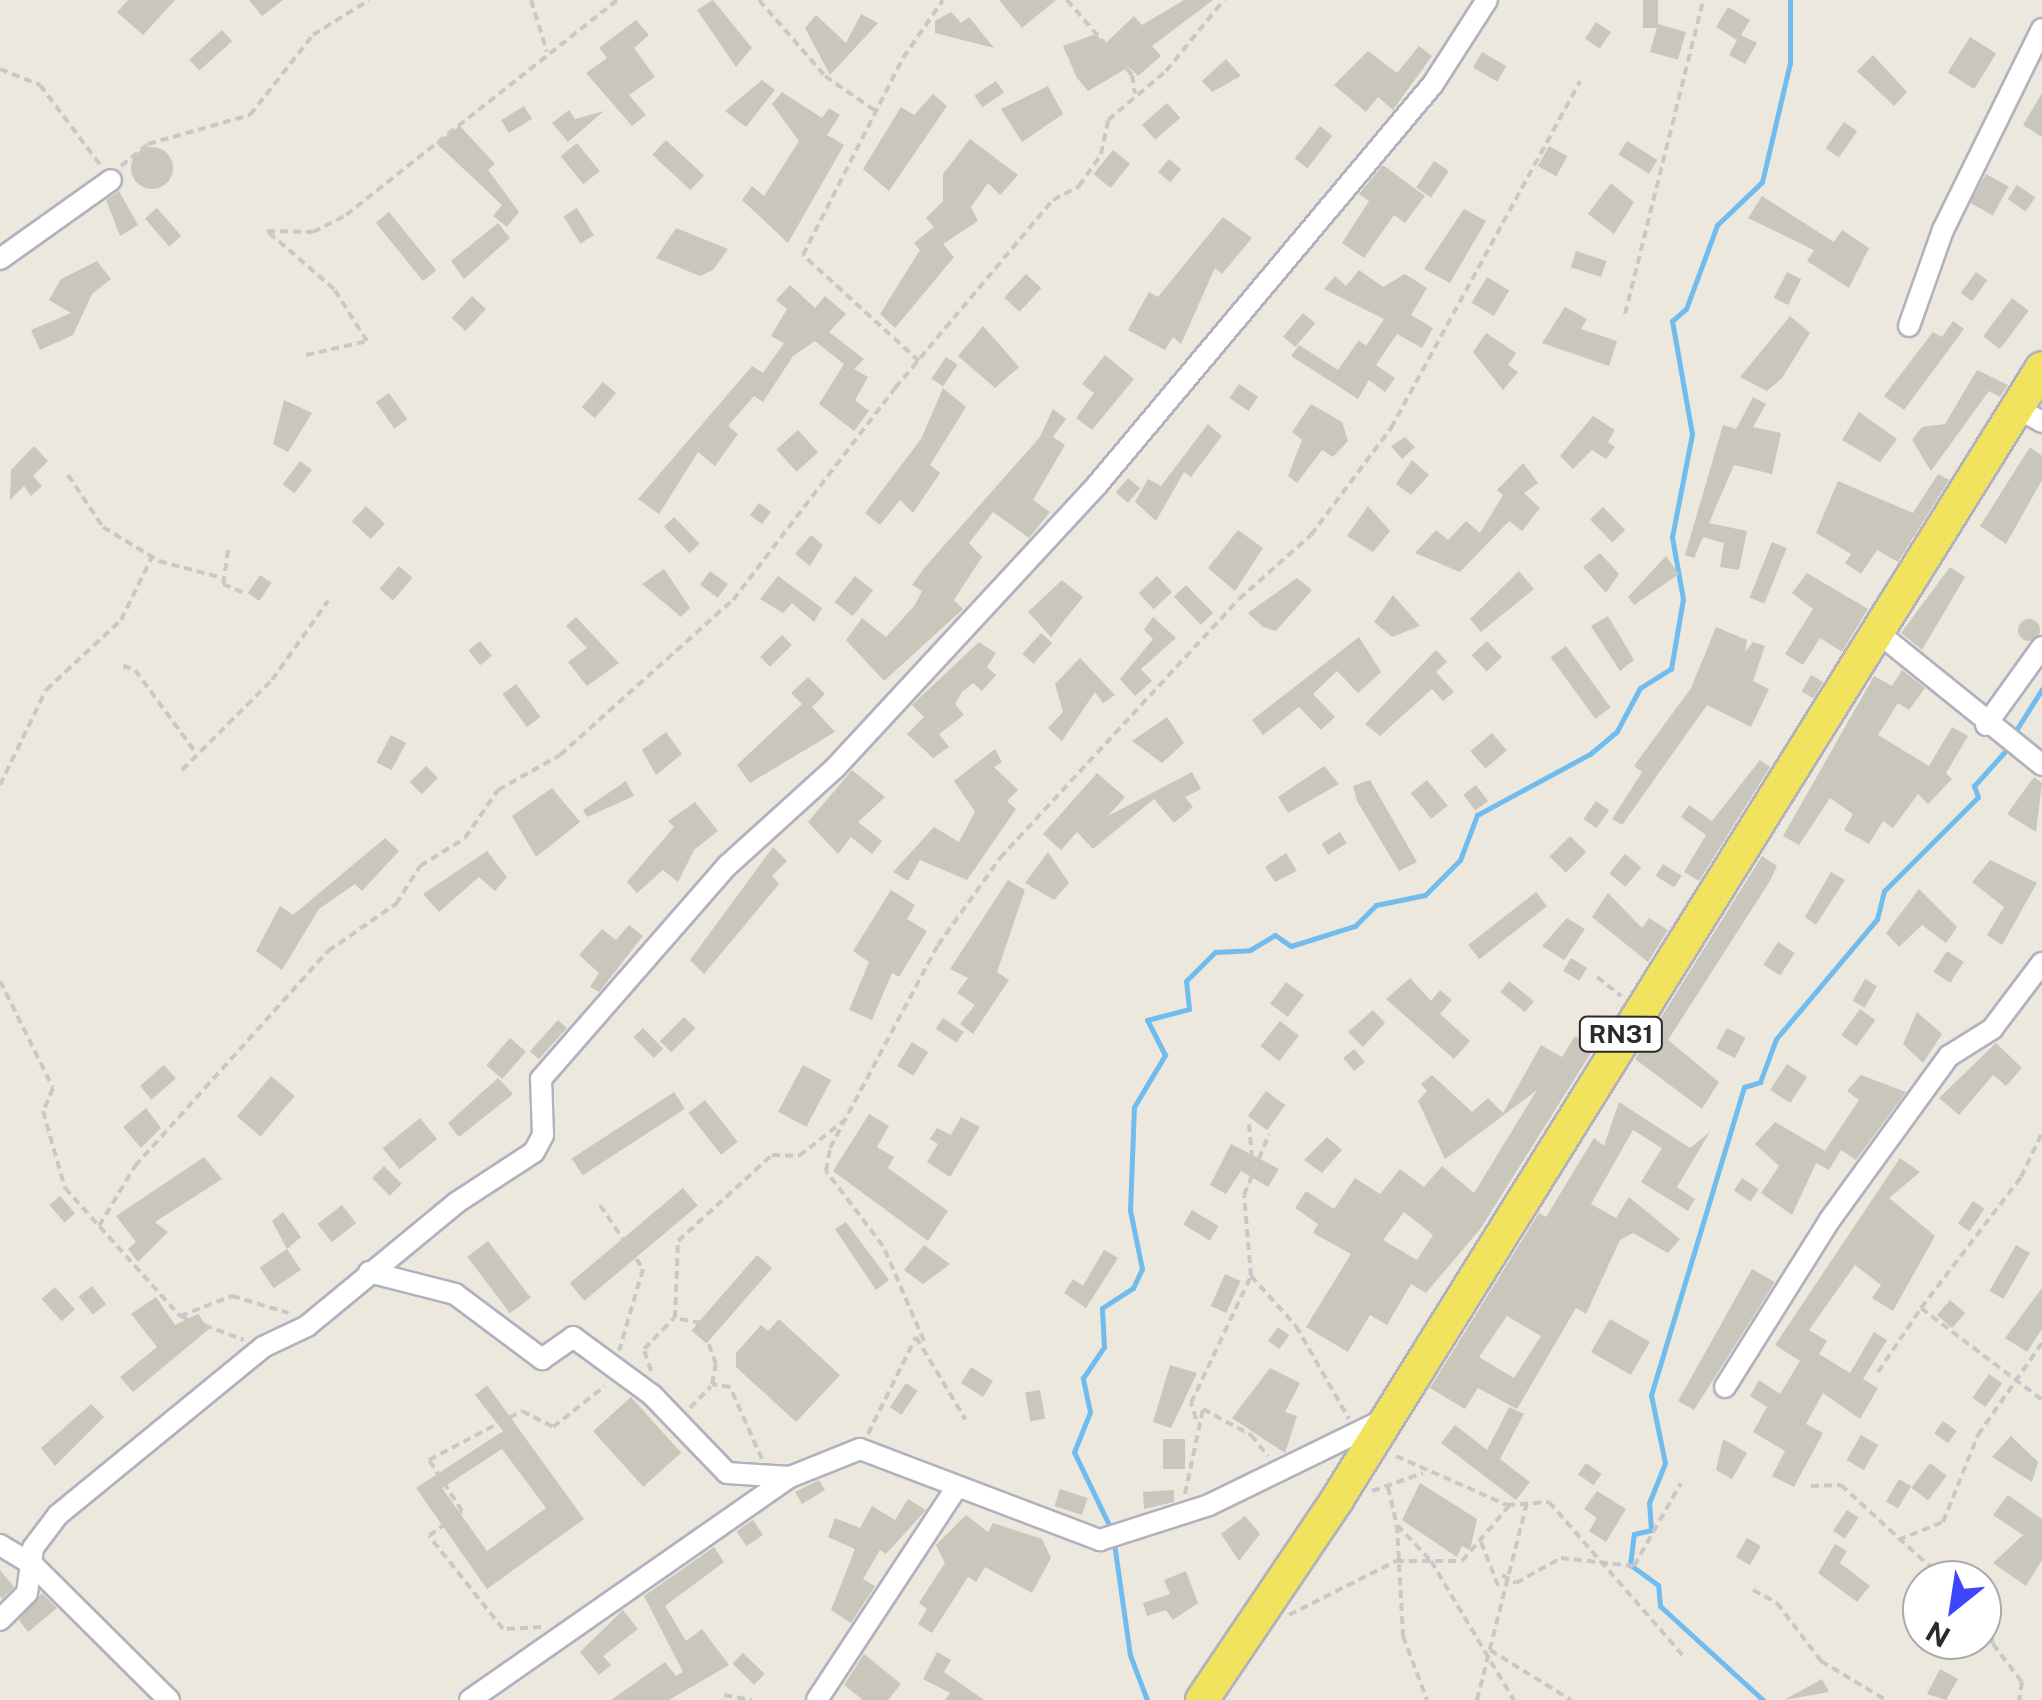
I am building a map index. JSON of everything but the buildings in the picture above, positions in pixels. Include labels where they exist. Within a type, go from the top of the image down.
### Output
[{"type":"main road","name":"RN31","points":[[1202,1700],[1246,1629],[1338,1498],[1369,1428],[1876,631],[2029,415],[2042,368]]},
{"type":"street","points":[[0,1620],[27,1593],[33,1548],[58,1515],[263,1348],[315,1321],[369,1272],[534,1152],[542,1135],[541,1079],[728,865],[835,768],[1097,485],[1433,84],[1487,0]]},
{"type":"street","points":[[1909,326],[1950,213],[2042,29]]},
{"type":"street","points":[[0,259],[110,180]]},
{"type":"street","points":[[1876,631],[1986,726],[2042,765]]},
{"type":"street","points":[[1986,726],[2042,647]]},
{"type":"street","points":[[1725,1387],[1829,1221],[1950,1056],[1992,1029],[2042,963]]},
{"type":"street","points":[[369,1272],[455,1294],[542,1359],[571,1336],[652,1394],[727,1473],[790,1476]]},
{"type":"street","points":[[470,1700],[790,1476],[865,1448],[1095,1540],[1177,1517],[1282,1473],[1369,1428]]},
{"type":"street","points":[[817,1700],[957,1487]]},
{"type":"street","points":[[0,1545],[32,1565],[169,1700]]},
{"type":"path","points":[[0,69],[40,85],[110,180],[148,144],[250,115],[313,35],[369,0]]},
{"type":"path","points":[[531,0],[546,52]]},
{"type":"path","points":[[306,354],[366,342],[334,289],[266,231],[312,232],[346,215],[546,52],[617,0]]},
{"type":"path","points":[[759,0],[825,76],[877,112]]},
{"type":"path","points":[[918,361],[804,257],[877,112],[943,0]]},
{"type":"path","points":[[1067,0],[1132,74],[1135,94]]},
{"type":"path","points":[[98,1226],[135,1166],[328,951],[396,904],[420,866],[465,838],[498,790],[560,755],[734,600],[918,361],[1052,200],[1078,186],[1101,154],[1106,122],[1224,0]]},
{"type":"path","points":[[1626,314],[1703,0]]},
{"type":"path","points":[[965,1419],[924,1341],[883,1246],[826,1171],[848,1118],[938,945],[1000,858],[1239,598],[1311,535],[1391,428],[1580,81]]},
{"type":"path","points":[[68,475],[91,516],[152,557],[222,578],[235,595],[247,594]]},
{"type":"path","points":[[222,578],[228,550]]},
{"type":"path","points":[[0,785],[46,690],[121,620],[152,557]]},
{"type":"path","points":[[182,770],[272,680],[328,601]]},
{"type":"path","points":[[123,666],[135,670],[196,753]]},
{"type":"path","points":[[1597,977],[1638,1006]]},
{"type":"path","points":[[0,981],[53,1088],[43,1111],[49,1150],[65,1188],[180,1316],[263,1348]]},
{"type":"path","points":[[652,1394],[644,1349],[674,1318],[672,1271],[687,1230],[772,1155],[799,1156],[848,1118]]},
{"type":"path","points":[[1249,1124],[1252,1164]]},
{"type":"path","points":[[1878,1372],[1920,1308],[2021,1177],[2042,1133]]},
{"type":"path","points":[[1196,1419],[1191,1403],[1228,1342],[1251,1276],[1244,1195],[1252,1164],[1268,1134]]},
{"type":"path","points":[[580,1626],[503,1629],[429,1536],[462,1511],[429,1460],[522,1412],[553,1427],[571,1418],[605,1386],[603,1360],[628,1345],[643,1269],[600,1205]]},
{"type":"path","points":[[1251,1276],[1296,1326],[1369,1428]]},
{"type":"path","points":[[180,1316],[232,1296],[315,1321]]},
{"type":"path","points":[[1920,1308],[2042,1400]]},
{"type":"path","points":[[674,1318],[701,1323],[716,1364],[712,1384],[677,1423]]},
{"type":"path","points":[[865,1448],[916,1337],[924,1341]]},
{"type":"path","points":[[1898,1540],[1943,1522],[1978,1435],[2042,1344]]},
{"type":"path","points":[[712,1384],[730,1387],[769,1477]]},
{"type":"path","points":[[1177,1517],[1196,1419],[1203,1409],[1252,1434],[1282,1473]]},
{"type":"path","points":[[1396,1456],[1423,1474],[1511,1504],[1549,1502],[1568,1516],[1602,1564],[1686,1660]]},
{"type":"path","points":[[1338,1498],[1423,1474]]},
{"type":"path","points":[[1502,1574],[1516,1583],[1561,1558],[1634,1566],[1682,1483]]},
{"type":"path","points":[[1811,1486],[1840,1485],[1898,1540],[1931,1560]]},
{"type":"path","points":[[1388,1486],[1397,1525],[1396,1561],[1404,1636],[1428,1700]]},
{"type":"path","points":[[1477,1700],[1490,1650],[1502,1574],[1526,1502]]},
{"type":"path","points":[[1246,1629],[1396,1561],[1462,1561],[1511,1504]]},
{"type":"path","points":[[1397,1525],[1431,1561],[1490,1650],[1514,1700]]},
{"type":"path","points":[[1482,1542],[1501,1592]]},
{"type":"path","points":[[1754,1590],[1777,1603],[1821,1661],[1886,1700]]},
{"type":"path","points":[[1490,1650],[1571,1700]]},
{"type":"path","points":[[2002,1656],[2022,1682],[2019,1700]]},
{"type":"path","points":[[724,1695],[752,1700]]},
{"type":"waterway","points":[[1111,1529],[1074,1452],[1090,1412],[1083,1378],[1104,1347],[1102,1308],[1133,1288],[1142,1269],[1130,1210],[1134,1107],[1165,1055],[1147,1020],[1189,1009],[1186,981],[1215,952],[1250,950],[1275,935],[1291,946],[1355,926],[1376,905],[1425,895],[1460,860],[1477,815],[1590,754],[1617,731],[1640,688],[1671,669],[1683,599],[1672,537],[1692,434],[1672,321],[1686,309],[1717,225],[1762,182],[1790,63],[1790,0]]},
{"type":"waterway","points":[[2013,735],[2042,689]]},
{"type":"waterway","points":[[1763,1700],[1660,1606],[1658,1585],[1630,1565],[1634,1534],[1651,1530],[1649,1503],[1665,1463],[1651,1395],[1744,1087],[1760,1082],[1776,1039],[1877,919],[1884,891],[1978,797],[1974,786],[2008,748]]},
{"type":"waterway","points":[[1114,1543],[1130,1655],[1147,1700]]}]
